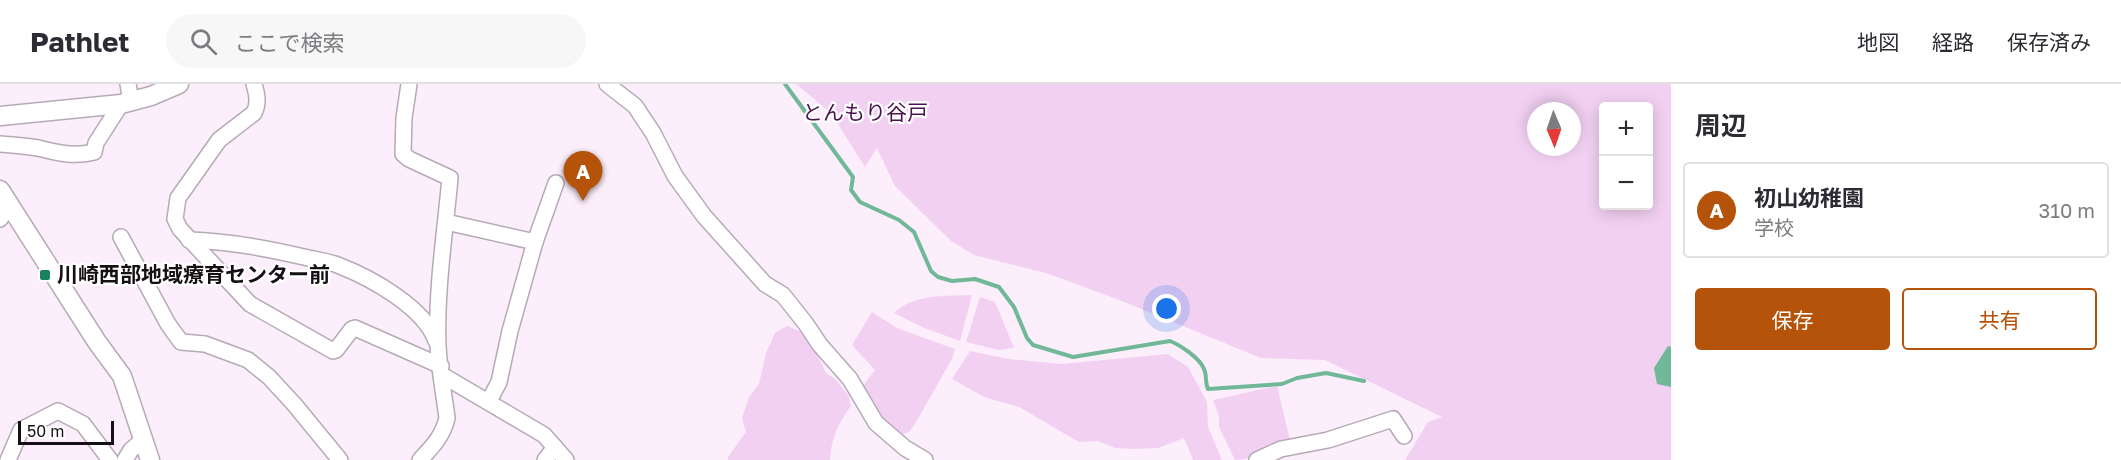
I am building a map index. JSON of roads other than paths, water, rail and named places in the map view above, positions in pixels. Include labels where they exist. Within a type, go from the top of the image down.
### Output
[{"type":"street","points":[[0,116],[126,96],[151,96],[179,84]]},
{"type":"street","points":[[254,84],[258,96],[254,113],[219,140],[178,198],[175,219],[189,240],[250,304],[333,351],[355,328],[441,370],[544,435],[566,460]]},
{"type":"street","points":[[409,84],[404,118],[403,154],[450,178],[439,299],[438,347],[447,418],[445,428],[437,441],[420,460]]},
{"type":"street","points":[[607,84],[635,106],[653,133],[675,176],[704,216],[765,284],[783,295],[820,345],[850,379],[876,423],[905,448],[926,460]]},
{"type":"street","points":[[0,144],[39,148],[68,155],[94,152],[96,143],[126,96]]},
{"type":"street","points":[[489,401],[499,382],[510,331],[535,242],[556,183]]},
{"type":"street","points":[[3,205],[122,376],[150,460]]},
{"type":"street","points":[[446,222],[535,242]]},
{"type":"street","points":[[121,237],[168,324],[181,342],[205,344],[248,360],[276,384],[340,460]]},
{"type":"street","points":[[189,240],[223,242],[339,265],[394,295],[412,308],[426,321],[438,347]]},
{"type":"street","points":[[8,460],[21,430],[58,411],[83,424],[110,460]]},
{"type":"street","points":[[1257,460],[1281,449],[1328,440],[1393,419],[1404,436]]},
{"type":"street","points":[[125,460],[131,450],[144,439]]},
{"type":"street","points":[[545,460],[555,447]]},
{"type":"waterway","points":[[785,84],[853,177],[851,190],[860,202],[899,220],[914,232],[931,271],[938,277],[952,281],[975,279],[999,287],[1014,307],[1027,338],[1033,345],[1073,357],[1170,341],[1189,352],[1202,365],[1208,389],[1282,384],[1297,378],[1326,373],[1364,381]]},
{"type":"place","name":"初山幼稚園","points":[[583,201]]},
{"type":"place","name":"川崎西部地域療育センター前","points":[[45,275]]},
{"type":"park label","name":"とんもり谷戸","points":[[865,113]]}]
